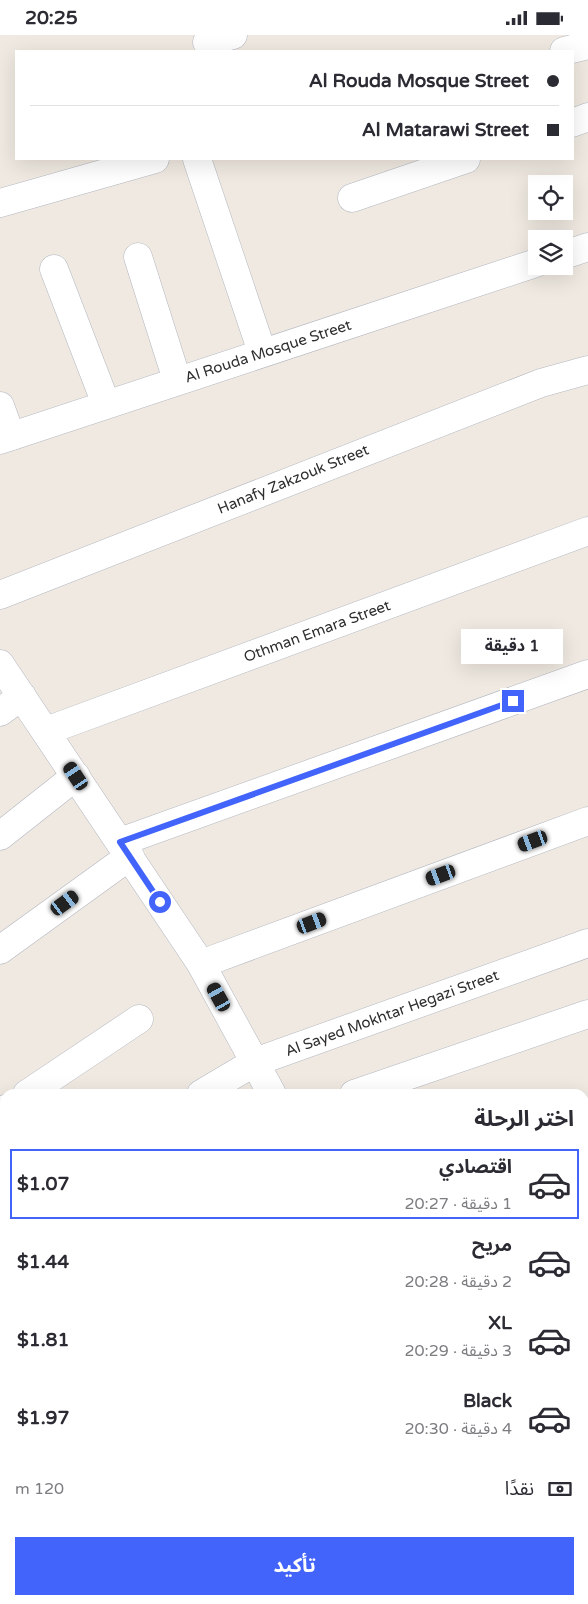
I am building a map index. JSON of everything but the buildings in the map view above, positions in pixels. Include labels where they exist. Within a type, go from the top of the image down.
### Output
[{"type":"street","points":[[207,42],[233,35]]},
{"type":"street","points":[[568,50],[588,45]]},
{"type":"street","points":[[574,122],[588,117]]},
{"type":"street","points":[[0,203],[150,160]]},
{"type":"street","points":[[197,160],[262,352]]},
{"type":"street","points":[[352,198],[463,160]]},
{"type":"street","points":[[573,252],[588,247]]},
{"type":"street","points":[[138,257],[177,380]]},
{"type":"street","name":"Al Rouda Mosque Street","points":[[5,438],[528,266]]},
{"type":"street","points":[[54,269],[106,404]]},
{"type":"street","name":"Hanafy Zakzouk Street","points":[[0,595],[522,390],[588,370]]},
{"type":"street","points":[[0,406],[5,438]]},
{"type":"street","name":"Othman Emara Street","points":[[46,731],[588,531]]},
{"type":"street","points":[[0,664],[201,964],[269,1089]]},
{"type":"street","points":[[0,950],[125,849],[588,675]]},
{"type":"street","points":[[0,712],[22,696]]},
{"type":"street","points":[[0,836],[76,776]]},
{"type":"street","points":[[201,964],[588,821]]},
{"type":"street","name":"Al Sayed Mokhtar Hegazi Street","points":[[209,1089],[255,1062],[588,943]]},
{"type":"street","points":[[369,1089],[588,1014]]},
{"type":"street","points":[[35,1089],[139,1019]]},
{"type":"route","points":[[160,902],[120,842],[513,701]]}]
